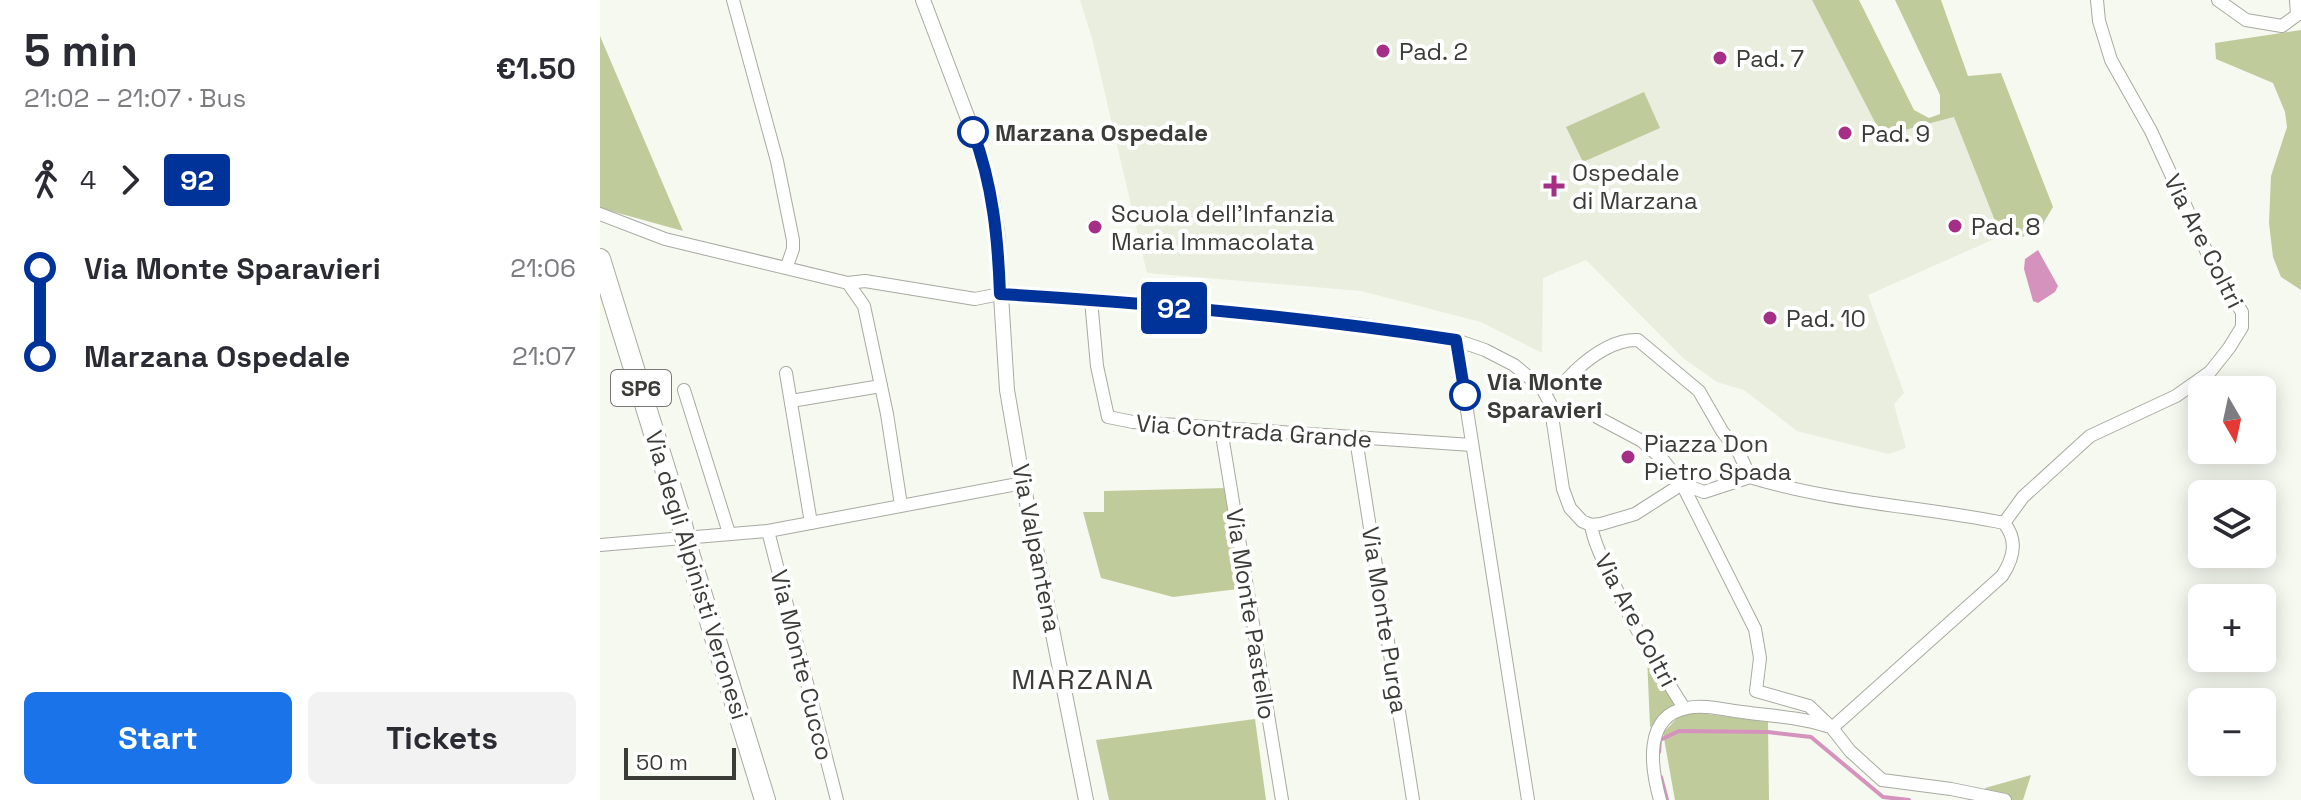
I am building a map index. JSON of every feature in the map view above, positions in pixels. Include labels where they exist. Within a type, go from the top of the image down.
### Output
[{"type":"highway","name":"Via degli Alpinisti Veronesi","points":[[600,259],[765,800]]},
{"type":"street","points":[[733,0],[783,187],[793,240],[787,266]]},
{"type":"street","name":"Via Valpantena","points":[[923,0],[976,140],[992,199],[997,232],[1007,390],[1086,800]]},
{"type":"street","name":"Via Are Coltri","points":[[2004,523],[2023,497],[2090,436],[2176,396],[2210,372],[2242,327],[2242,312],[2215,270],[2151,131],[2111,60],[2099,21],[2097,0]]},
{"type":"street","points":[[2218,0],[2246,20],[2282,26],[2297,15],[2296,0]]},
{"type":"street","points":[[600,214],[665,239],[848,283],[865,281],[975,299],[1000,294],[1357,324],[1456,340],[1474,345],[1514,365],[1542,388],[1550,403],[1563,489],[1575,515],[1591,525],[1601,524],[1635,514],[1682,484]]},
{"type":"street","points":[[848,283],[864,306],[901,505]]},
{"type":"street","name":"Via Contrada Grande","points":[[1091,300],[1097,366],[1108,417],[1221,429],[1472,445]]},
{"type":"street","points":[[1456,340],[1528,800]]},
{"type":"street","points":[[1542,388],[1564,383],[1606,349],[1628,340],[1638,340],[1699,391],[1739,453],[1750,477]]},
{"type":"street","points":[[786,373],[811,523]]},
{"type":"street","points":[[791,401],[881,386]]},
{"type":"street","points":[[684,390],[729,533]]},
{"type":"street","points":[[1597,417],[1642,441],[1663,460],[1682,484],[1755,629],[1760,658],[1756,691],[1809,706],[1850,751],[1882,780],[2005,800]]},
{"type":"street","name":"Via Monte Pastello","points":[[1221,429],[1282,800]]},
{"type":"street","name":"Via Monte Purga","points":[[1356,439],[1413,800]]},
{"type":"street","points":[[1682,484],[1704,492],[1750,477],[1821,496],[1953,512],[2004,523],[2013,537],[2012,560],[2002,576],[1832,728]]},
{"type":"street","points":[[600,545],[768,531],[1023,483]]},
{"type":"street","name":"Via Are Coltri","points":[[1591,525],[1621,601],[1684,708],[1804,719],[1832,728]]},
{"type":"street","name":"Via Monte Cucco","points":[[768,531],[837,800]]},
{"type":"street","points":[[1660,800],[1654,778],[1653,739],[1664,717],[1684,708]]},
{"type":"shaded area","name":"Ospedale di Marzana","points":[[1080,0],[1812,0],[1882,136],[1955,117],[2001,236],[1868,295],[1904,393],[1894,404],[1906,448],[1889,454],[1797,431],[1744,390],[1717,382],[1683,358],[1586,260],[1543,278],[1542,353],[1481,322],[1361,291],[1147,273],[1092,38]]},
{"type":"shaded area","points":[[2038,250],[2058,286],[2055,292],[2038,303],[2033,301],[2024,269],[2025,259]]},
{"type":"green space","points":[[1812,0],[1859,0],[1914,110],[1929,118],[1940,114],[1940,95],[1895,0],[1941,0],[1968,76],[2001,73],[2053,207],[2038,232],[2018,238],[2001,236],[1954,117],[1882,136]]},
{"type":"green space","points":[[2301,30],[2301,290],[2281,277],[2273,257],[2269,223],[2271,176],[2287,127],[2285,112],[2273,83],[2216,59],[2215,43]]},
{"type":"green space","points":[[600,36],[683,231],[600,208]]},
{"type":"green space","points":[[1644,92],[1660,128],[1583,162],[1566,127]]},
{"type":"green space","points":[[1227,488],[1246,588],[1173,597],[1101,578],[1083,512],[1104,512],[1104,491]]},
{"type":"green space","points":[[1647,656],[1679,705],[1650,727]]},
{"type":"green space","points":[[1684,711],[1768,722],[1769,800],[1675,800],[1663,733]]},
{"type":"green space","points":[[1255,719],[1266,800],[1109,800],[1096,740]]},
{"type":"green space","points":[[2031,775],[2023,800],[1987,800],[1985,788]]},
{"type":"waterway","points":[[1659,752],[1660,740],[1679,731],[1768,732],[1811,737],[1883,797],[1909,800]]},
{"type":"waterway","points":[[1661,777],[1667,800]]},
{"type":"bus line","name":"92","points":[[973,132],[992,199],[1000,294],[1357,324],[1456,340],[1465,395]]},
{"type":"place","name":"Pad. 2","points":[[1383,51]]},
{"type":"place","name":"Pad. 7","points":[[1720,58]]},
{"type":"place","name":"Marzana Ospedale","points":[[973,132]]},
{"type":"place","name":"Pad. 9","points":[[1845,133]]},
{"type":"place","name":"Ospedale di Marzana","points":[[1554,186]]},
{"type":"place","name":"Pad. 8","points":[[1955,226]]},
{"type":"place","name":"Scuola dell'Infanzia Maria Immacolata","points":[[1095,227]]},
{"type":"place","name":"Pad. 10","points":[[1770,318]]},
{"type":"place","name":"Via Monte Sparavieri","points":[[1465,395]]},
{"type":"place","name":"Piazza Don Pietro Spada","points":[[1628,457]]},
{"type":"district","name":"MARZANA","points":[[1083,679]]}]
